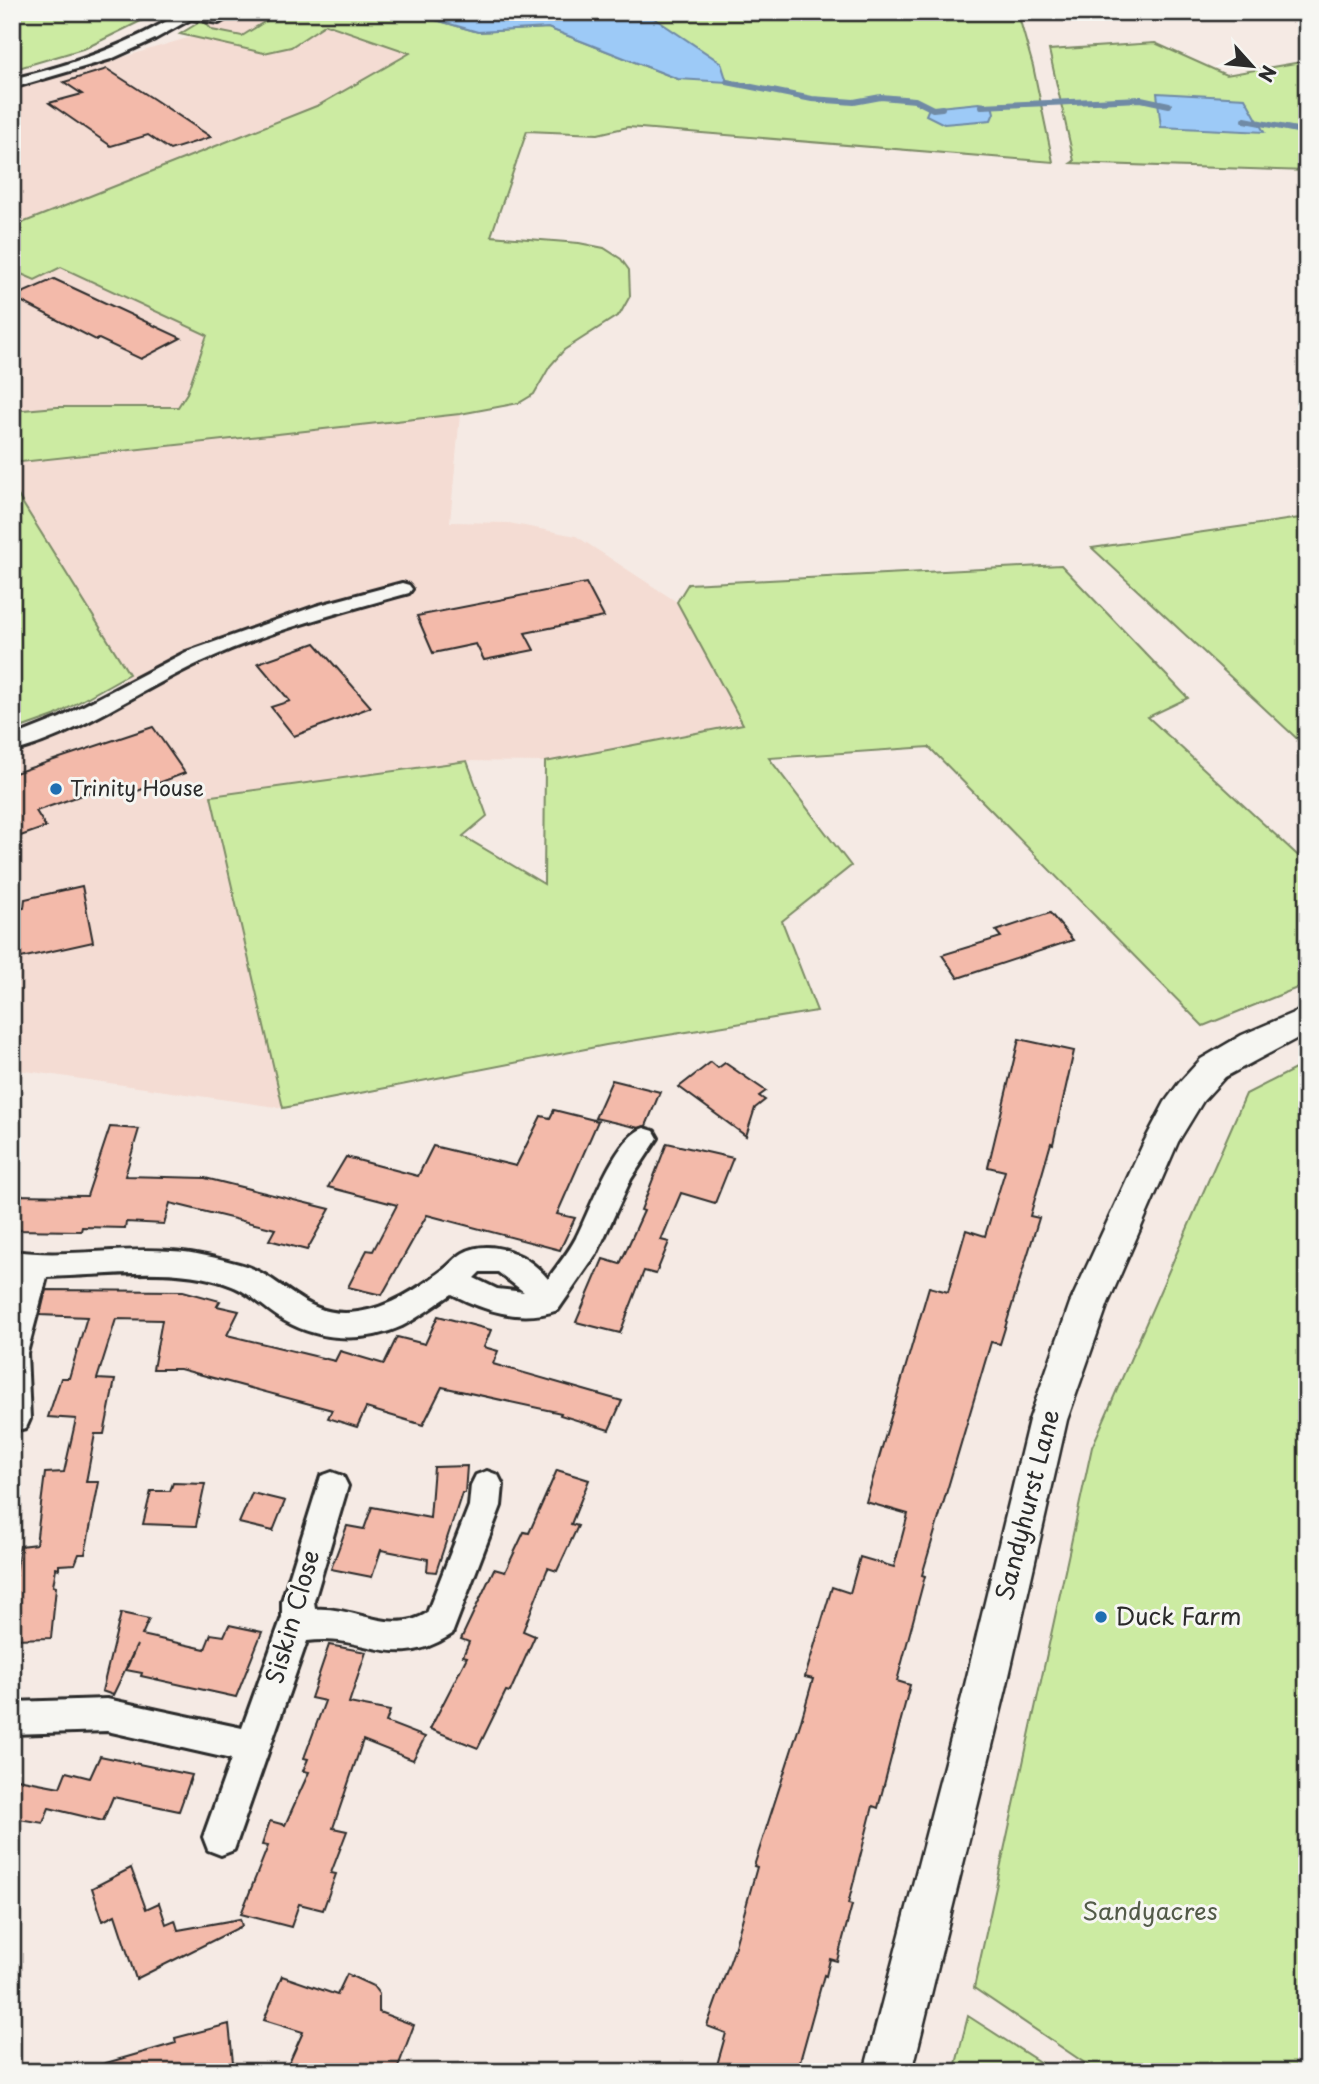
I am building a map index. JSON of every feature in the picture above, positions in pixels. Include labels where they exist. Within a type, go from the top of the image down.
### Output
[{"type":"street","points":[[12,84],[115,52],[143,40],[191,13],[219,19]]},
{"type":"street","points":[[12,745],[68,723],[194,657],[323,610],[401,589]]},
{"type":"street","name":"Sandyhurst Lane","points":[[888,2072],[985,1689],[1027,1498],[1048,1420],[1079,1328],[1161,1142],[1184,1101],[1213,1068],[1307,1019]]},
{"type":"street","points":[[451,1280],[485,1299],[520,1306],[548,1302],[586,1247],[619,1174],[644,1138]]},
{"type":"street","points":[[15,1419],[12,1353],[24,1265],[169,1262],[196,1265],[241,1276],[296,1313],[323,1325],[357,1325],[392,1317],[451,1280],[474,1261],[503,1260],[529,1277],[548,1302]]},
{"type":"street","points":[[295,1627],[326,1623],[423,1644],[426,1636],[440,1623],[485,1506],[487,1485]]},
{"type":"street","name":"Siskin Close","points":[[221,1837],[299,1618],[298,1601],[332,1486]]},
{"type":"street","points":[[12,1718],[107,1716],[253,1747]]},
{"type":"shaded area","points":[[215,12],[280,12],[243,36],[326,24],[411,52],[319,105],[12,227],[12,90],[211,31],[203,20]]},
{"type":"shaded area","points":[[61,267],[207,334],[186,393],[178,407],[57,407],[12,411],[12,270],[35,280]]},
{"type":"shaded area","points":[[460,414],[450,522],[509,523],[576,536],[677,602],[744,724],[545,762],[467,761],[211,796],[283,1108],[12,1069],[12,755],[80,727],[129,674],[12,494],[12,463]]},
{"type":"green space","points":[[12,12],[159,12],[86,48],[12,70]]},
{"type":"green space","points":[[280,12],[408,12],[478,32],[548,28],[678,79],[643,12],[983,12],[990,18],[1019,17],[1033,66],[1053,162],[628,127],[598,134],[527,131],[491,236],[579,243],[604,248],[621,259],[629,270],[630,296],[620,314],[564,350],[550,366],[534,394],[519,403],[460,414],[12,463],[12,411],[57,407],[178,407],[187,393],[207,335],[61,267],[35,280],[12,270],[12,227],[319,105],[410,53],[326,24],[291,47],[264,53],[180,34],[203,20],[212,30],[242,36]]},
{"type":"green space","points":[[1155,43],[1226,75],[1307,61],[1307,171],[1071,163],[1074,161],[1049,50]]},
{"type":"green space","points":[[12,486],[129,674],[54,716],[12,731]]},
{"type":"green space","points":[[1307,517],[1307,748],[1092,548]]},
{"type":"green space","points":[[1061,565],[1188,698],[1148,717],[1307,864],[1307,984],[1203,1026],[929,747],[769,758],[851,866],[782,921],[817,1011],[606,1045],[283,1108],[211,796],[467,761],[487,816],[463,836],[544,884],[545,762],[743,724],[677,602],[688,584]]},
{"type":"green space","name":"Sandyacres","points":[[1307,1063],[1307,2072],[1098,2072],[974,1988],[1092,1447],[1246,1094]]},
{"type":"green space","points":[[968,2016],[1055,2072],[954,2072]]},
{"type":"water","points":[[408,12],[645,12],[721,63],[727,82],[678,79],[548,28],[478,32]]},
{"type":"water","points":[[1157,93],[1245,98],[1264,132],[1161,127]]},
{"type":"water","points":[[979,103],[992,105],[994,113],[991,120],[944,124],[926,115],[929,108]]},
{"type":"building","points":[[107,69],[211,137],[170,150],[148,135],[111,146],[49,103],[82,94],[64,82]]},
{"type":"building","points":[[54,279],[181,338],[141,359],[96,340],[13,297]]},
{"type":"building","points":[[586,583],[604,617],[525,633],[534,650],[484,660],[476,644],[433,653],[417,616]]},
{"type":"building","points":[[315,643],[371,707],[294,736],[271,707],[290,701],[258,663]]},
{"type":"building","name":"Trinity House","points":[[153,727],[185,773],[127,795],[117,783],[36,811],[46,827],[12,839],[12,774]]},
{"type":"building","points":[[82,886],[93,942],[12,960],[12,911],[24,908],[25,899]]},
{"type":"building","points":[[1050,913],[1073,940],[958,978],[942,955],[1001,937],[996,931]]},
{"type":"building","points":[[1019,1039],[1074,1051],[1053,1144],[1051,1143],[1030,1216],[1039,1218],[1000,1344],[991,1342],[922,1575],[925,1576],[897,1681],[910,1685],[878,1808],[873,1806],[848,1904],[852,1905],[837,1961],[830,1959],[826,1976],[824,1975],[797,2072],[715,2072],[726,2033],[707,2026],[733,1953],[757,1867],[754,1866],[813,1679],[805,1677],[832,1587],[850,1593],[860,1557],[894,1567],[908,1514],[866,1502],[929,1287],[948,1292],[966,1230],[985,1236],[1005,1171],[988,1167]]},
{"type":"building","points":[[711,1062],[718,1068],[725,1063],[766,1091],[759,1096],[765,1100],[755,1108],[746,1136],[679,1087]]},
{"type":"building","points":[[612,1080],[660,1092],[646,1126],[639,1128],[595,1118]]},
{"type":"building","points":[[554,1110],[598,1121],[557,1214],[575,1218],[560,1250],[427,1215],[382,1295],[348,1287],[367,1250],[373,1251],[397,1205],[328,1187],[346,1157],[418,1176],[433,1146],[516,1166],[541,1116],[550,1118]]},
{"type":"building","points":[[110,1127],[139,1129],[125,1176],[205,1178],[330,1209],[307,1250],[269,1240],[275,1229],[170,1203],[164,1224],[126,1222],[125,1228],[82,1227],[81,1231],[12,1230],[12,1195],[87,1196]]},
{"type":"building","points":[[667,1143],[733,1158],[715,1203],[681,1193],[661,1240],[669,1242],[656,1274],[644,1271],[620,1333],[576,1322],[603,1259],[620,1264],[644,1211],[641,1210]]},
{"type":"building","points":[[46,1290],[183,1291],[220,1301],[217,1306],[239,1311],[227,1335],[335,1361],[340,1351],[384,1364],[397,1337],[425,1344],[438,1316],[491,1330],[484,1347],[498,1351],[493,1364],[622,1401],[609,1430],[560,1415],[561,1413],[442,1387],[423,1425],[366,1408],[357,1427],[328,1418],[332,1410],[180,1369],[153,1369],[162,1320],[116,1319],[97,1379],[115,1380],[104,1434],[95,1434],[86,1482],[99,1482],[85,1554],[79,1554],[75,1564],[59,1565],[59,1569],[56,1568],[51,1638],[12,1639],[12,1575],[16,1575],[20,1546],[36,1544],[45,1473],[64,1472],[76,1419],[48,1417],[61,1378],[69,1378],[87,1317],[40,1315]]},
{"type":"building","points":[[467,1466],[465,1493],[462,1493],[436,1572],[427,1571],[428,1559],[381,1550],[372,1577],[331,1569],[347,1526],[364,1529],[372,1507],[430,1518],[434,1467]]},
{"type":"building","points":[[557,1470],[589,1480],[571,1524],[578,1526],[557,1571],[548,1568],[523,1631],[535,1636],[510,1692],[506,1691],[478,1748],[430,1729],[467,1657],[463,1656],[469,1642],[461,1639],[494,1569],[505,1572],[524,1532],[529,1533]]},
{"type":"building","points":[[173,1483],[205,1484],[196,1526],[143,1524],[151,1491],[170,1491]]},
{"type":"building","points":[[252,1493],[285,1501],[273,1531],[239,1523]]},
{"type":"building","points":[[121,1613],[149,1619],[142,1635],[205,1649],[211,1634],[224,1636],[229,1625],[262,1632],[236,1697],[141,1676],[142,1673],[126,1670],[137,1645],[113,1695],[102,1691]]},
{"type":"building","points":[[329,1645],[366,1652],[349,1703],[390,1711],[386,1722],[425,1737],[413,1760],[363,1740],[333,1828],[347,1831],[331,1873],[336,1874],[323,1910],[299,1904],[291,1927],[241,1914],[268,1846],[262,1845],[270,1821],[285,1825],[309,1772],[303,1771],[308,1759],[304,1758],[325,1701],[311,1698]]},
{"type":"building","points":[[100,1756],[192,1775],[179,1811],[113,1797],[103,1821],[49,1808],[43,1823],[12,1818],[12,1778],[60,1787],[66,1772],[90,1778]]},
{"type":"building","points":[[131,1868],[146,1909],[159,1903],[166,1924],[175,1920],[178,1930],[240,1919],[242,1926],[136,1979],[115,1915],[103,1921],[92,1888]]},
{"type":"building","points":[[347,1974],[373,1986],[379,1994],[379,2012],[414,2025],[396,2072],[285,2072],[303,2032],[264,2020],[282,1976],[337,1995]]},
{"type":"building","points":[[229,2024],[234,2072],[101,2072],[99,2065],[176,2043],[175,2038]]},
{"type":"waterway","points":[[727,82],[812,99],[854,102],[881,97],[915,100],[933,109],[942,108]]},
{"type":"waterway","points":[[982,106],[1141,99],[1169,105]]},
{"type":"waterway","points":[[1245,120],[1307,132]]},
{"type":"place","name":"Trinity House","points":[[56,789]]},
{"type":"place","name":"Duck Farm","points":[[1101,1617]]}]
